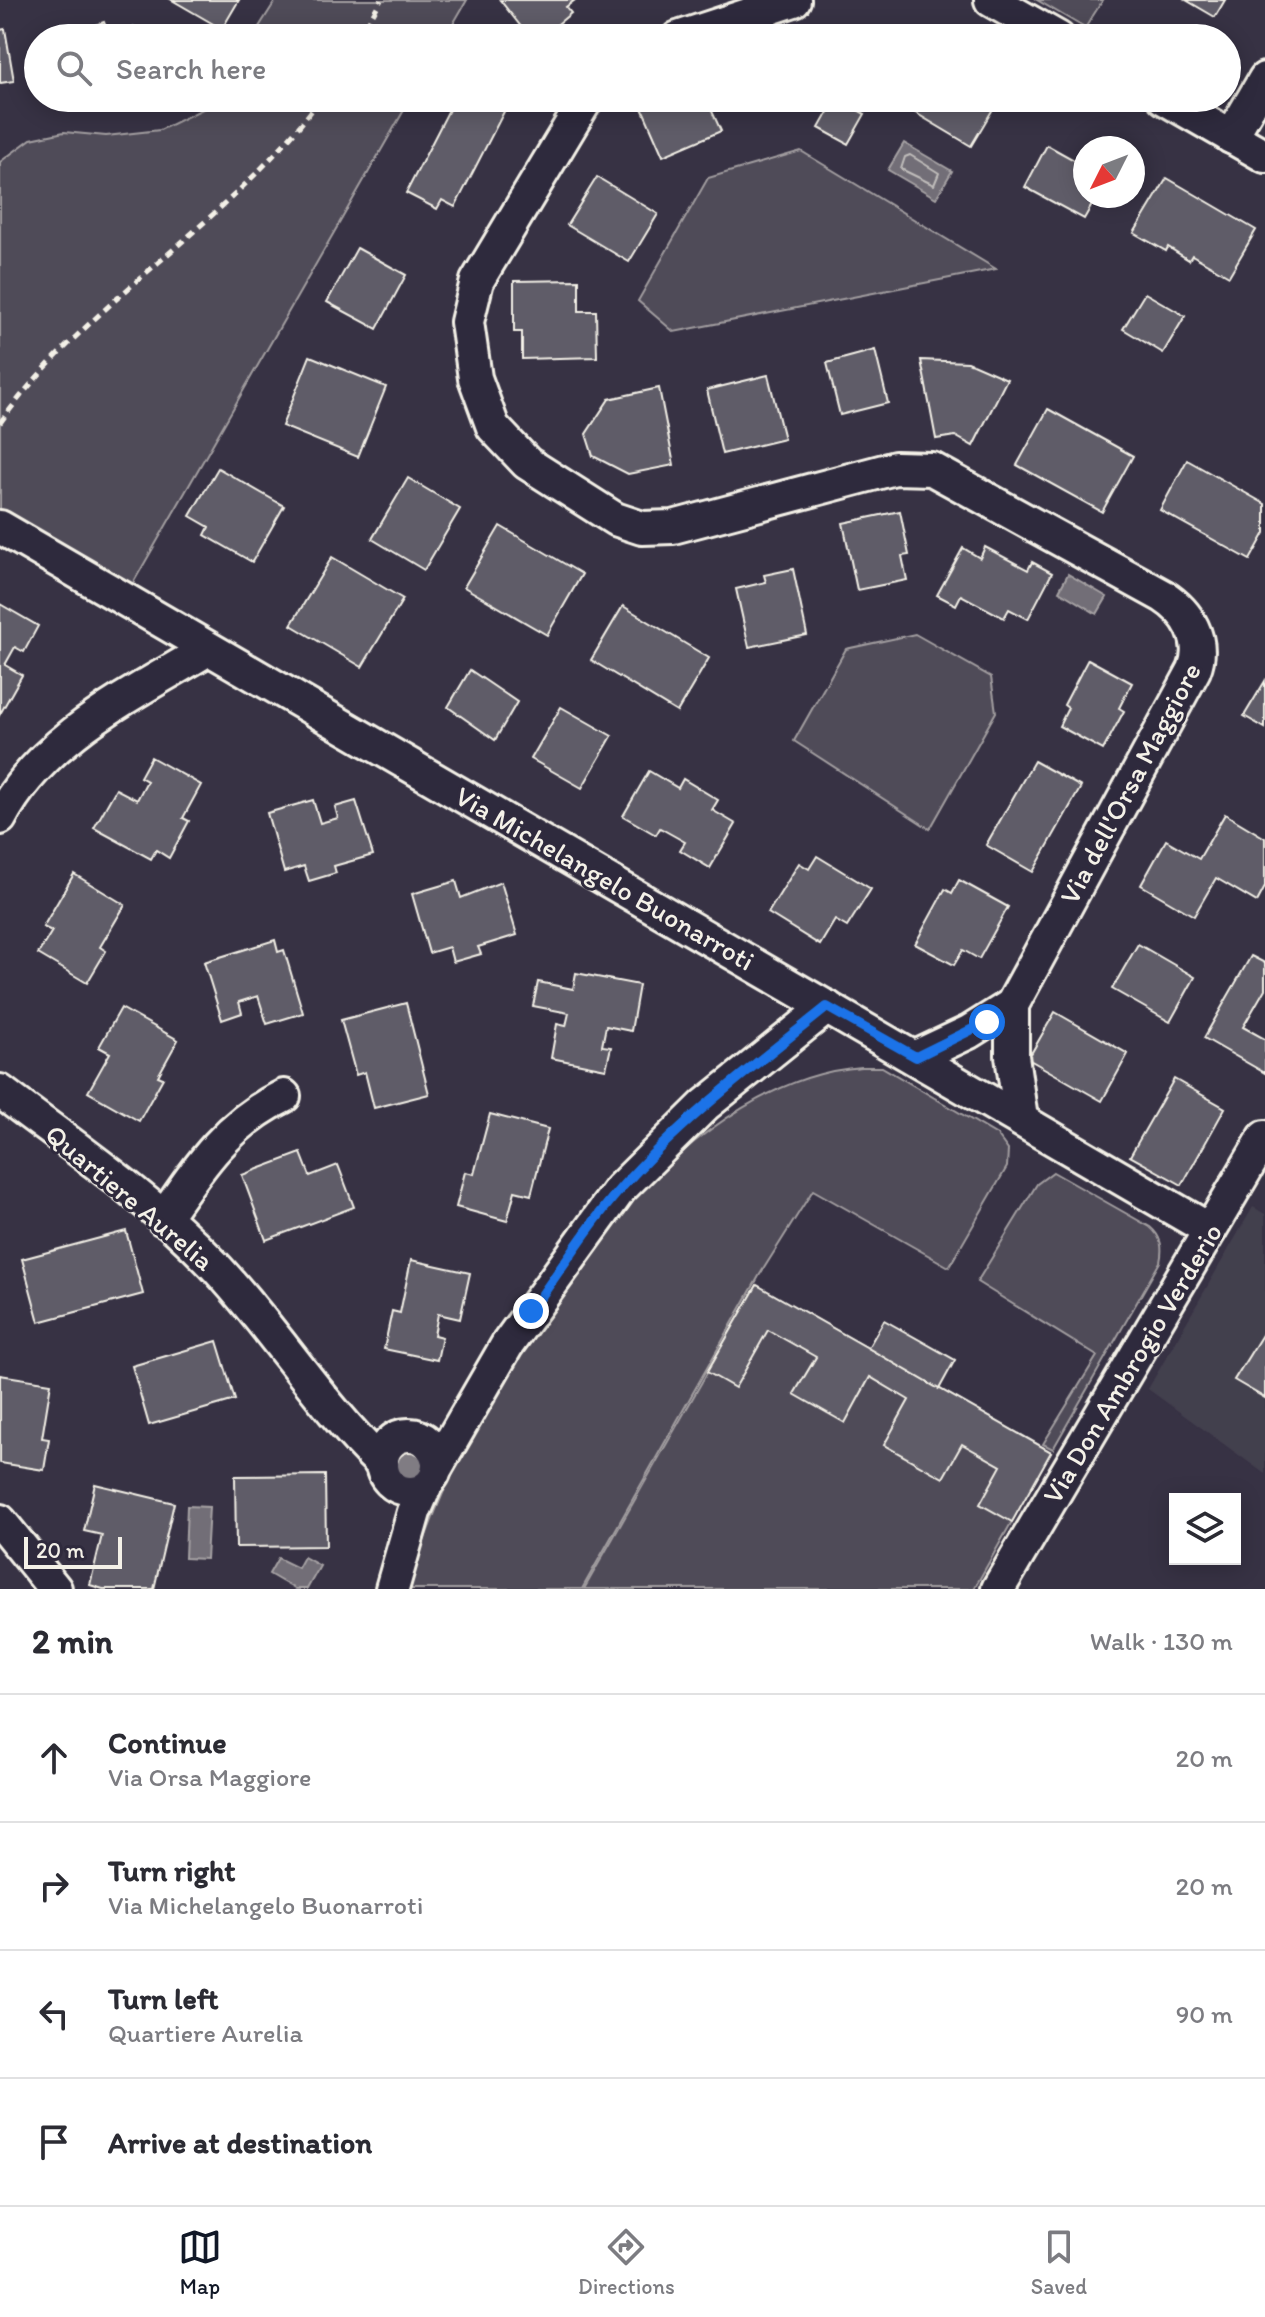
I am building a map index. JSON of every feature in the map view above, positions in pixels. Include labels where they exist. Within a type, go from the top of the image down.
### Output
[{"type":"street","points":[[721,24],[794,0]]},
{"type":"street","points":[[991,0],[1033,24]]},
{"type":"street","points":[[1231,137],[1265,79]]},
{"type":"street","name":"Via dell'Orsa Maggiore","points":[[578,112],[481,271],[470,301],[468,334],[477,388],[493,427],[517,455],[603,514],[653,529],[673,527],[895,468],[932,469],[1163,596],[1176,605],[1195,631],[1199,656],[1194,670],[1012,1005],[1012,1056],[1021,1119]]},
{"type":"street","points":[[1188,112],[1265,156]]},
{"type":"street","name":"Via Michelangelo Buonarroti","points":[[0,527],[1210,1230]]},
{"type":"street","points":[[0,818],[18,786],[47,754],[92,720],[208,649]]},
{"type":"street","points":[[916,1057],[969,1032],[1012,1005]]},
{"type":"street","points":[[394,1578],[431,1475],[481,1387],[582,1238],[620,1189],[705,1105],[827,1007]]},
{"type":"street","name":"Quartiere Aurelia","points":[[0,1091],[163,1219],[214,1265],[314,1383],[397,1456]]},
{"type":"street","points":[[163,1219],[225,1134],[253,1111],[284,1096]]},
{"type":"street","name":"Via Don Ambrogio Verderio","points":[[998,1589],[1265,1137]]},
{"type":"street","points":[[397,1456],[456,1416],[481,1387]]},
{"type":"street","points":[[397,1456],[430,1444],[431,1475]]},
{"type":"street","points":[[397,1456],[410,1490],[431,1475]]},
{"type":"street","points":[[394,1578],[397,1456]]},
{"type":"street","points":[[4,1532],[55,1589]]},
{"type":"path","points":[[367,24],[381,0]]},
{"type":"path","points":[[0,423],[60,352],[211,219],[262,169],[309,112]]},
{"type":"shaded area","points":[[276,0],[467,0],[453,24],[261,24]]},
{"type":"shaded area","points":[[1037,0],[1103,0],[1088,24],[1078,24]]},
{"type":"shaded area","points":[[197,112],[403,112],[132,585],[0,509],[0,162],[31,139],[64,132],[106,136],[160,130]]},
{"type":"shaded area","points":[[801,151],[996,269],[674,332],[638,301],[708,178]]},
{"type":"shaded area","points":[[915,634],[991,677],[996,712],[930,829],[794,741],[846,649]]},
{"type":"shaded area","points":[[862,1067],[882,1067],[997,1135],[1008,1150],[1007,1167],[949,1267],[813,1190],[759,1276],[582,1589],[409,1589],[434,1515],[471,1433],[519,1348],[576,1265],[641,1191],[711,1129],[785,1086]]},
{"type":"shaded area","points":[[1053,1172],[1150,1227],[1161,1243],[1161,1252],[1160,1262],[1053,1449],[1043,1444],[1097,1356],[977,1282],[1037,1184]]},
{"type":"shaded area","points":[[1253,1207],[1265,1214],[1265,1474],[1148,1389]]},
{"type":"shaded area","points":[[757,1285],[1051,1452],[974,1589],[584,1589]]},
{"type":"water","points":[[904,143],[952,171],[936,198],[888,170]]},
{"type":"water","points":[[1068,574],[1107,597],[1097,614],[1059,591]]},
{"type":"water","points":[[187,1506],[209,1507],[206,1559],[185,1558]]},
{"type":"water","points":[[304,1557],[320,1566],[307,1589],[295,1589],[269,1574],[278,1558],[298,1568]]},
{"type":"building","points":[[172,0],[239,0],[225,24],[213,24]]},
{"type":"building","points":[[500,0],[575,0],[566,7],[571,13],[558,24],[519,24]]},
{"type":"building","points":[[1186,0],[1225,0],[1215,17]]},
{"type":"building","points":[[5,29],[14,81],[0,83],[0,30]]},
{"type":"building","points":[[448,112],[504,112],[455,207],[442,200],[437,209],[406,193]]},
{"type":"building","points":[[644,112],[712,112],[721,131],[663,156]]},
{"type":"building","points":[[828,112],[865,114],[848,144],[819,128]]},
{"type":"building","points":[[914,112],[991,112],[971,146]]},
{"type":"building","points":[[1047,145],[1073,159],[1073,208],[1090,208],[1084,219],[1025,187]]},
{"type":"building","points":[[597,177],[658,214],[629,262],[567,225]]},
{"type":"building","points":[[1167,178],[1256,230],[1229,276],[1192,255],[1189,260],[1168,247],[1166,251],[1134,233]]},
{"type":"building","points":[[357,248],[406,275],[377,329],[327,302]]},
{"type":"building","points":[[579,280],[579,311],[596,311],[597,357],[522,359],[522,332],[514,332],[514,281]]},
{"type":"building","points":[[1145,293],[1185,316],[1163,353],[1123,329]]},
{"type":"building","points":[[875,350],[888,403],[840,415],[827,363]]},
{"type":"building","points":[[310,356],[386,387],[358,457],[282,426]]},
{"type":"building","points":[[921,360],[968,362],[1007,379],[973,446],[955,436],[936,439]]},
{"type":"building","points":[[768,375],[784,439],[722,454],[707,390]]},
{"type":"building","points":[[659,388],[674,465],[628,474],[593,456],[586,434],[609,399]]},
{"type":"building","points":[[1048,409],[1133,456],[1102,512],[1017,465]]},
{"type":"building","points":[[1187,460],[1265,504],[1265,533],[1250,560],[1160,510]]},
{"type":"building","points":[[218,468],[284,506],[252,562],[205,535],[209,527],[190,516]]},
{"type":"building","points":[[408,478],[460,509],[424,570],[372,539]]},
{"type":"building","points":[[900,511],[909,555],[902,556],[907,580],[857,590],[843,523]]},
{"type":"building","points":[[500,526],[582,574],[547,635],[464,587]]},
{"type":"building","points":[[985,547],[1028,570],[1032,562],[1052,573],[1028,619],[1009,609],[1004,618],[961,595],[956,605],[937,595],[963,548],[980,558]]},
{"type":"building","points":[[332,557],[403,599],[362,667],[291,625]]},
{"type":"building","points":[[793,569],[807,635],[749,647],[736,589],[766,582],[764,575]]},
{"type":"building","points":[[0,604],[38,626],[24,652],[15,647],[5,665],[22,675],[0,714]]},
{"type":"building","points":[[623,606],[709,658],[677,712],[591,660]]},
{"type":"building","points":[[1088,659],[1132,683],[1119,708],[1124,711],[1103,750],[1059,726],[1068,708],[1064,705]]},
{"type":"building","points":[[470,670],[517,702],[495,740],[448,707]]},
{"type":"building","points":[[1265,681],[1265,728],[1244,716]]},
{"type":"building","points":[[561,707],[612,736],[582,788],[531,759]]},
{"type":"building","points":[[151,757],[201,785],[183,818],[189,821],[169,858],[156,850],[151,859],[94,828],[116,789],[137,800],[147,781],[140,777]]},
{"type":"building","points":[[1034,761],[1081,787],[1033,872],[986,845]]},
{"type":"building","points":[[649,771],[678,788],[683,779],[718,800],[712,810],[736,824],[710,868],[680,850],[685,842],[660,828],[656,835],[623,816]]},
{"type":"building","points":[[313,800],[320,823],[338,818],[335,807],[356,801],[373,855],[334,866],[336,873],[309,881],[304,866],[284,872],[267,813]]},
{"type":"building","points":[[1225,814],[1265,838],[1265,887],[1257,902],[1216,878],[1194,916],[1141,885],[1166,840],[1199,859]]},
{"type":"building","points":[[817,856],[871,889],[847,927],[835,920],[820,945],[768,913],[799,863],[809,869]]},
{"type":"building","points":[[74,874],[125,905],[100,947],[106,951],[87,983],[38,954],[52,931],[43,927]]},
{"type":"building","points":[[959,880],[1008,907],[979,959],[963,950],[954,965],[915,944],[945,889],[952,893]]},
{"type":"building","points":[[456,881],[461,898],[501,882],[517,935],[478,947],[481,954],[453,962],[449,947],[429,953],[412,894]]},
{"type":"building","points":[[275,940],[278,952],[284,950],[303,1013],[267,1024],[258,996],[239,1002],[242,1013],[222,1020],[204,962]]},
{"type":"building","points":[[1138,944],[1195,977],[1170,1022],[1112,989]]},
{"type":"building","points":[[1251,956],[1265,963],[1265,989],[1243,1027],[1265,1039],[1265,1073],[1204,1038]]},
{"type":"building","points":[[576,973],[639,985],[631,1031],[606,1026],[602,1046],[611,1047],[606,1069],[551,1058],[557,1024],[566,1026],[569,1013],[533,1006],[538,982],[573,989]]},
{"type":"building","points":[[406,1003],[429,1094],[374,1108],[365,1072],[356,1075],[341,1020]]},
{"type":"building","points":[[121,1008],[178,1040],[158,1076],[163,1078],[139,1121],[88,1092],[110,1053],[99,1047]]},
{"type":"building","points":[[1055,1012],[1128,1054],[1102,1101],[1028,1059]]},
{"type":"building","points":[[1174,1079],[1225,1108],[1182,1185],[1130,1156]]},
{"type":"building","points":[[490,1114],[548,1129],[531,1195],[515,1191],[507,1221],[456,1207],[465,1172],[474,1174]]},
{"type":"building","points":[[301,1153],[310,1176],[338,1165],[354,1207],[266,1240],[242,1175]]},
{"type":"building","points":[[126,1231],[143,1294],[39,1322],[22,1259]]},
{"type":"building","points":[[411,1260],[470,1273],[460,1319],[438,1314],[434,1335],[442,1337],[437,1360],[384,1349],[392,1311],[400,1313]]},
{"type":"building","points":[[757,1285],[1051,1452],[1012,1522],[980,1504],[1001,1466],[962,1444],[943,1478],[884,1445],[909,1400],[870,1377],[845,1423],[794,1394],[816,1357],[768,1330],[735,1388],[707,1372]]},
{"type":"building","points":[[884,1320],[955,1360],[939,1389],[868,1348]]},
{"type":"building","points":[[1265,1330],[1265,1398],[1234,1380]]},
{"type":"building","points":[[217,1341],[235,1400],[149,1425],[132,1366]]},
{"type":"building","points":[[0,1375],[51,1383],[42,1438],[49,1439],[44,1470],[0,1463]]},
{"type":"building","points":[[325,1475],[326,1546],[236,1547],[235,1476]]},
{"type":"building","points":[[95,1484],[174,1503],[154,1589],[103,1589],[90,1585],[102,1535],[84,1531]]},
{"type":"route","points":[[531,1311],[582,1238],[641,1167],[705,1105],[827,1007],[916,1057],[987,1022]]}]
